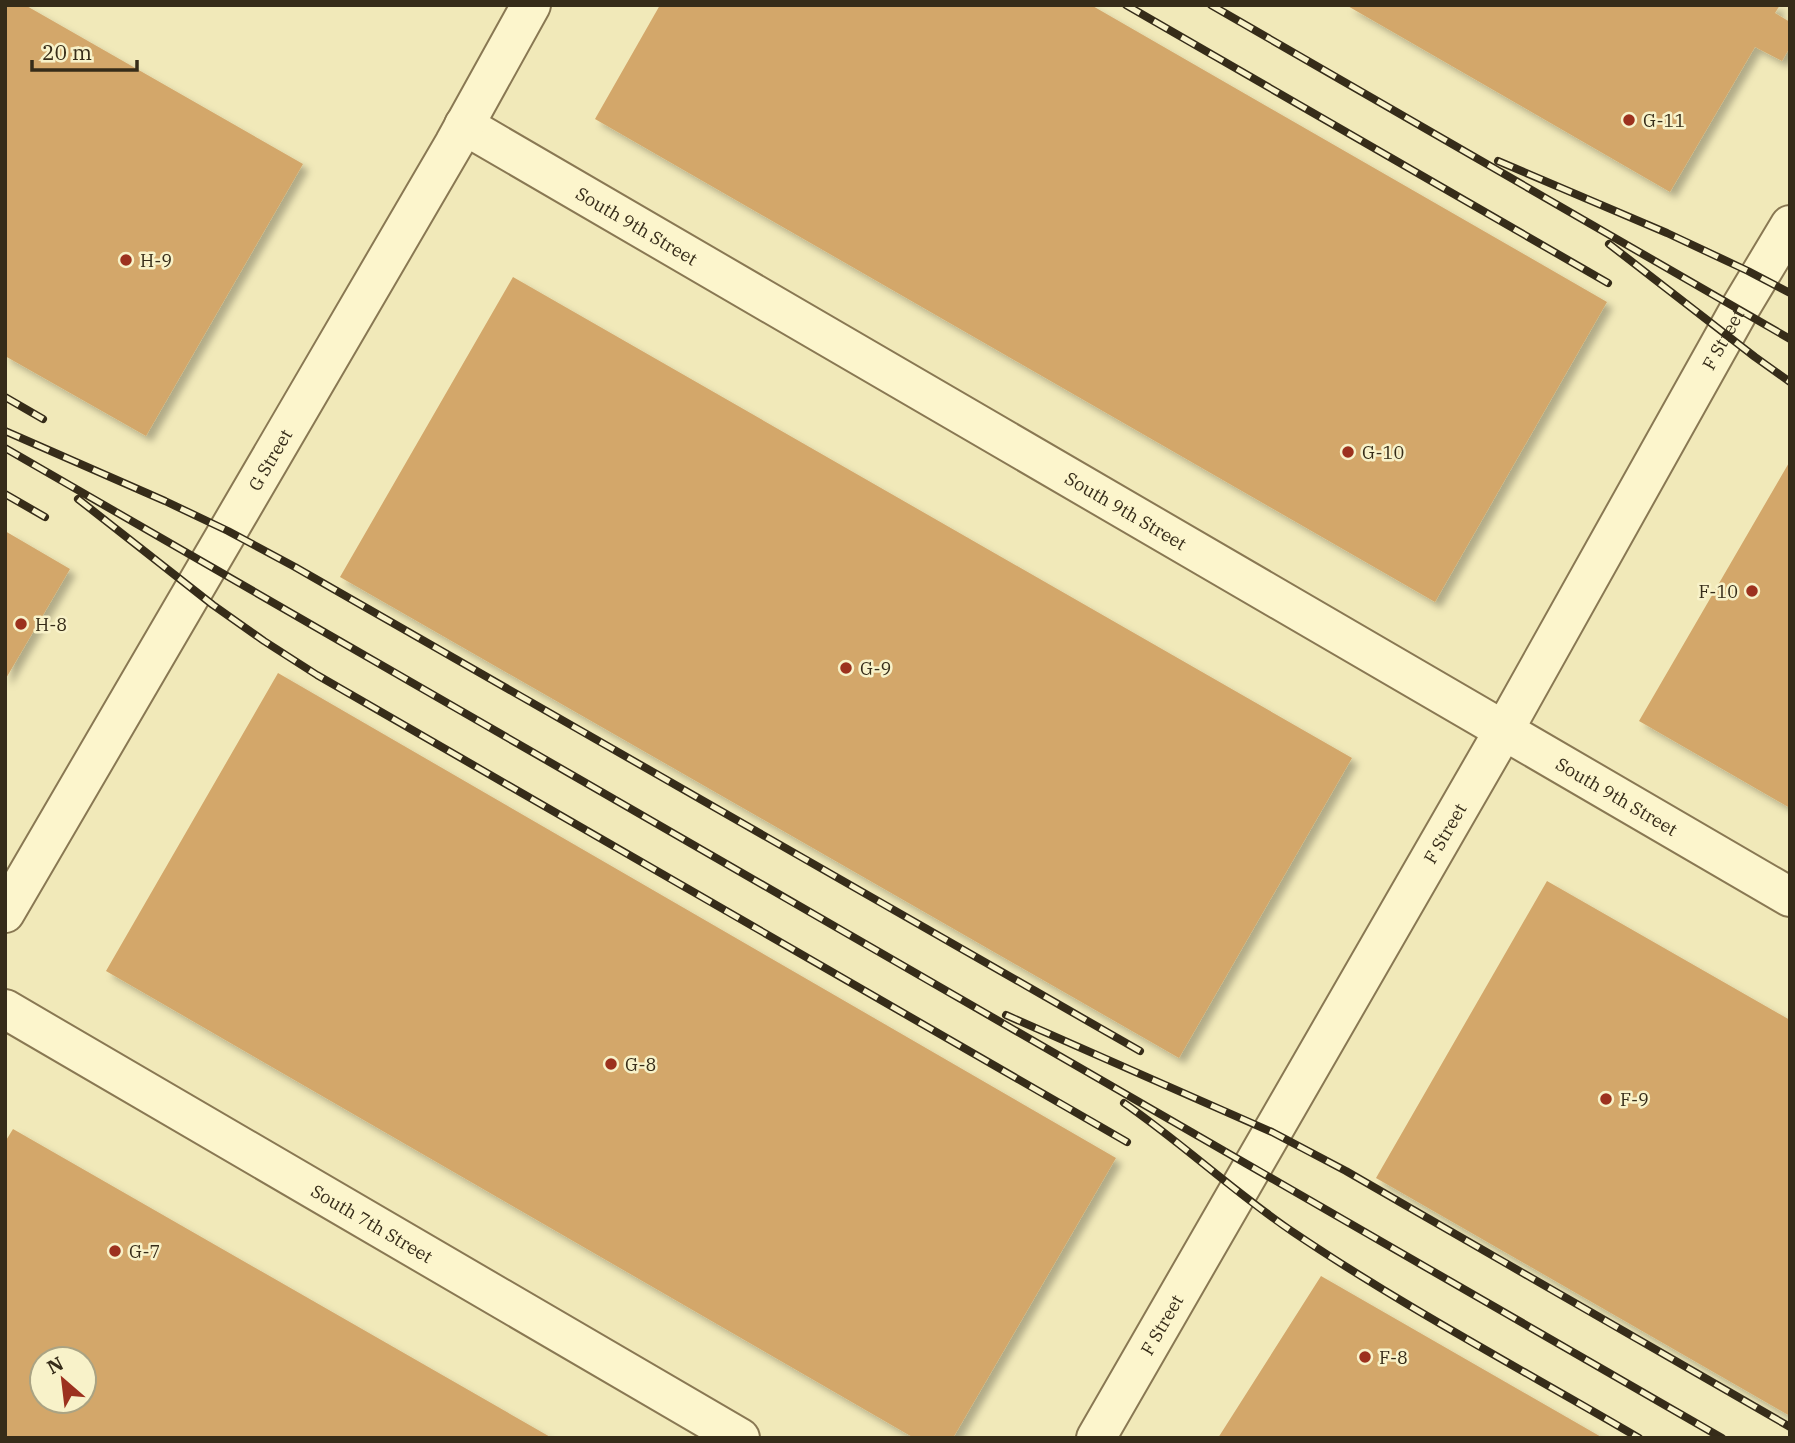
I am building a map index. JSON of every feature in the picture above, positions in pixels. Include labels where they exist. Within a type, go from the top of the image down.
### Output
[{"type":"lane","name":"G Street","points":[[5,913],[464,125],[531,5]]},
{"type":"lane","name":"South 9th Street","points":[[464,125],[1790,897]]},
{"type":"lane","name":"F Street","points":[[1096,1438],[1504,730],[1739,310],[1790,225]]},
{"type":"lane","name":"South 7th Street","points":[[5,1009],[740,1438]]},
{"type":"building","name":"H-9","points":[[5,5],[25,5],[303,164],[146,436],[5,356]]},
{"type":"building","name":"G-10","points":[[660,5],[1091,5],[1607,302],[1435,602],[595,119]]},
{"type":"building","name":"G-11","points":[[1346,5],[1780,5],[1775,13],[1790,22],[1790,47],[1782,61],[1755,47],[1670,192]]},
{"type":"building","name":"G-9","points":[[513,277],[1352,758],[1179,1058],[340,577]]},
{"type":"building","name":"F-10","points":[[1790,461],[1790,808],[1639,721]]},
{"type":"building","name":"H-8","points":[[5,531],[70,569],[5,680]]},
{"type":"building","name":"G-8","points":[[278,673],[1116,1158],[953,1438],[914,1438],[106,971]]},
{"type":"building","name":"F-9","points":[[1547,881],[1790,1020],[1790,1416],[1376,1178]]},
{"type":"building","name":"G-7","points":[[13,1129],[552,1438],[5,1438],[5,1142]]},
{"type":"building","name":"F-8","points":[[1321,1276],[1603,1438],[1218,1438]]},
{"type":"railway","points":[[1126,5],[1608,283]]},
{"type":"railway","points":[[1211,5],[1790,339]]},
{"type":"railway","points":[[1498,161],[1667,233],[1790,293]]},
{"type":"railway","points":[[1609,244],[1790,382]]},
{"type":"railway","points":[[5,397],[43,419]]},
{"type":"railway","points":[[5,431],[165,501],[295,567],[1140,1051]]},
{"type":"railway","points":[[5,448],[1722,1438]]},
{"type":"railway","points":[[5,494],[45,517]]},
{"type":"railway","points":[[78,499],[213,605],[317,675],[1127,1142]]},
{"type":"railway","points":[[1006,1015],[1272,1132],[1346,1171],[1790,1427]]},
{"type":"railway","points":[[1124,1103],[1271,1217],[1335,1260],[1639,1438]]},
{"type":"place","name":"G-11","points":[[1629,120]]},
{"type":"place","name":"H-9","points":[[126,260]]},
{"type":"place","name":"G-10","points":[[1348,452]]},
{"type":"place","name":"F-10","points":[[1752,591]]},
{"type":"place","name":"H-8","points":[[21,624]]},
{"type":"place","name":"G-9","points":[[846,668]]},
{"type":"place","name":"G-8","points":[[611,1064]]},
{"type":"place","name":"F-9","points":[[1606,1099]]},
{"type":"place","name":"G-7","points":[[115,1251]]},
{"type":"place","name":"F-8","points":[[1365,1357]]}]
